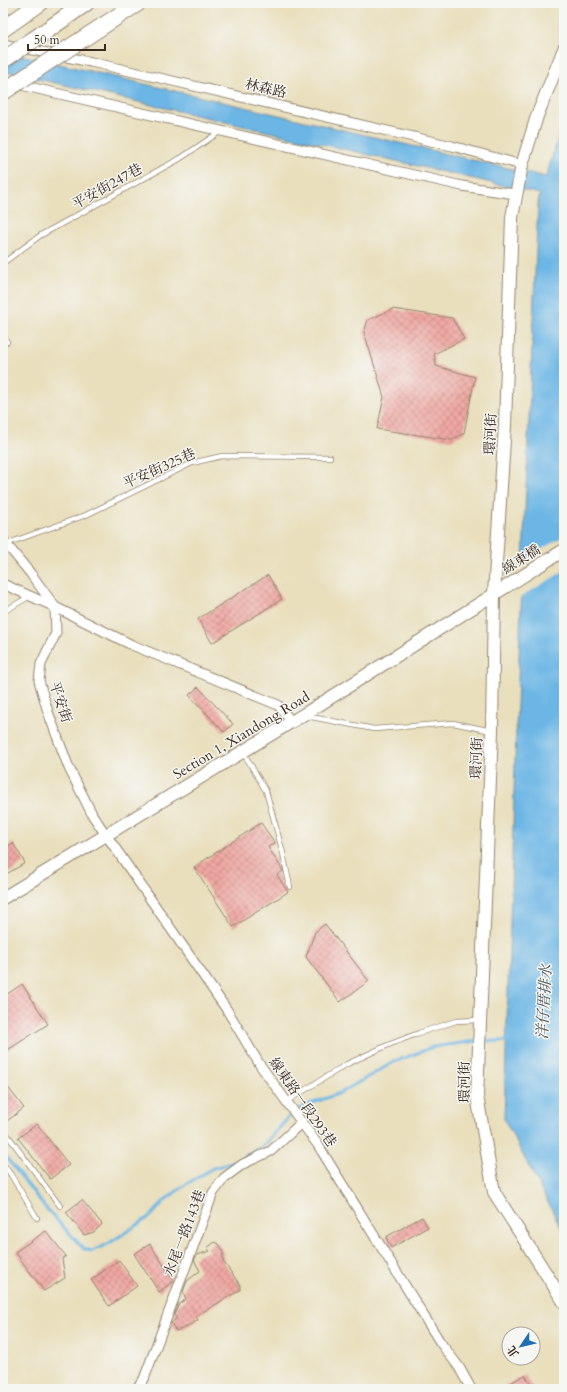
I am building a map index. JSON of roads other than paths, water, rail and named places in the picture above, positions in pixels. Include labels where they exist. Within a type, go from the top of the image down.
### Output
[{"type":"highway","points":[[3,29],[40,3]]},
{"type":"highway","points":[[3,60],[86,3]]},
{"type":"highway","points":[[3,92],[138,3]]},
{"type":"street","name":"林森路","points":[[3,44],[92,62],[452,146],[522,165]]},
{"type":"street","name":"環河街","points":[[564,49],[550,80],[537,116],[515,194],[509,282],[506,425],[494,594],[492,731],[477,1096],[494,1192],[564,1302]]},
{"type":"street","points":[[3,81],[462,186],[515,194]]},
{"type":"street","points":[[5,542],[55,607]]},
{"type":"street","name":"線東橋","points":[[494,594],[564,550]]},
{"type":"street","points":[[3,584],[55,607],[132,645],[278,705],[291,721]]},
{"type":"street","name":"Section 1, Xiandong Road","points":[[3,898],[302,715],[494,594]]},
{"type":"street","name":"平安街","points":[[55,607],[56,633],[40,664],[39,681],[48,712],[70,768],[93,816],[106,835]]},
{"type":"street","name":"線東路一段293巷","points":[[106,835],[227,1010],[260,1065],[299,1118],[440,1342],[459,1367],[471,1389]]},
{"type":"street","name":"水尾一路143巷","points":[[136,1389],[144,1379],[213,1193],[224,1178],[243,1164],[271,1151],[299,1118]]},
{"type":"lane","name":"平安街247巷","points":[[3,264],[41,235],[181,158],[222,130]]},
{"type":"lane","points":[[3,335],[7,342]]},
{"type":"lane","name":"平安街325巷","points":[[5,542],[86,515],[192,463],[222,456],[330,457]]},
{"type":"lane","points":[[3,612],[30,596]]},
{"type":"lane","points":[[302,715],[374,729],[453,723],[492,731]]},
{"type":"lane","points":[[242,751],[266,791],[283,853],[290,887]]},
{"type":"lane","points":[[287,1101],[347,1064],[388,1045],[456,1021],[480,1020]]},
{"type":"lane","points":[[3,1129],[60,1206]]},
{"type":"lane","points":[[3,1164],[12,1174],[37,1218]]},
{"type":"water","name":"洋仔厝排水","points":[[3,51],[546,177],[564,118],[564,1073],[561,1100],[564,1105],[564,1233],[504,1119],[516,729],[538,202],[540,194],[3,71]]},
{"type":"waterway","points":[[3,1153],[44,1206],[84,1249],[92,1251],[108,1244],[152,1215],[165,1200],[185,1185],[213,1168],[235,1162],[262,1147],[290,1116],[305,1106],[340,1093],[394,1062],[433,1047],[476,1041]]},
{"type":"waterway","points":[[482,1041],[510,1041]]}]
